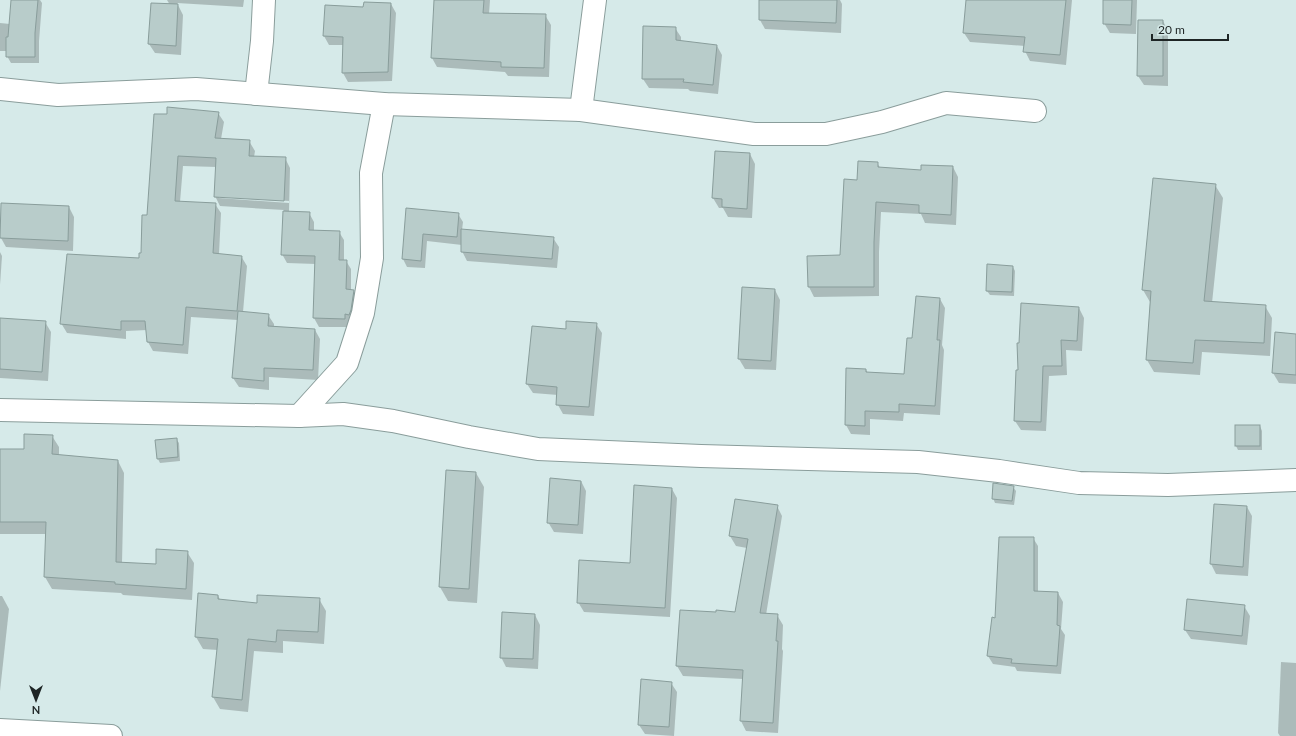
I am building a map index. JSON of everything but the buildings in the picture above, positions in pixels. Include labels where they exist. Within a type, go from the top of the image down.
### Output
[{"type":"street","points":[[256,94],[262,41],[264,0]]},
{"type":"street","points":[[581,110],[595,0]]},
{"type":"street","points":[[0,89],[58,95],[196,88],[384,104],[581,110],[754,134],[826,134],[882,122],[946,103],[1035,111]]},
{"type":"street","points":[[298,416],[347,363],[363,313],[372,258],[371,173],[384,104]]},
{"type":"street","points":[[0,410],[298,416],[343,414],[393,421],[469,437],[538,449],[701,456],[918,462],[999,471],[1079,483],[1168,485],[1296,480]]},
{"type":"street","points":[[4,732],[111,736]]}]
